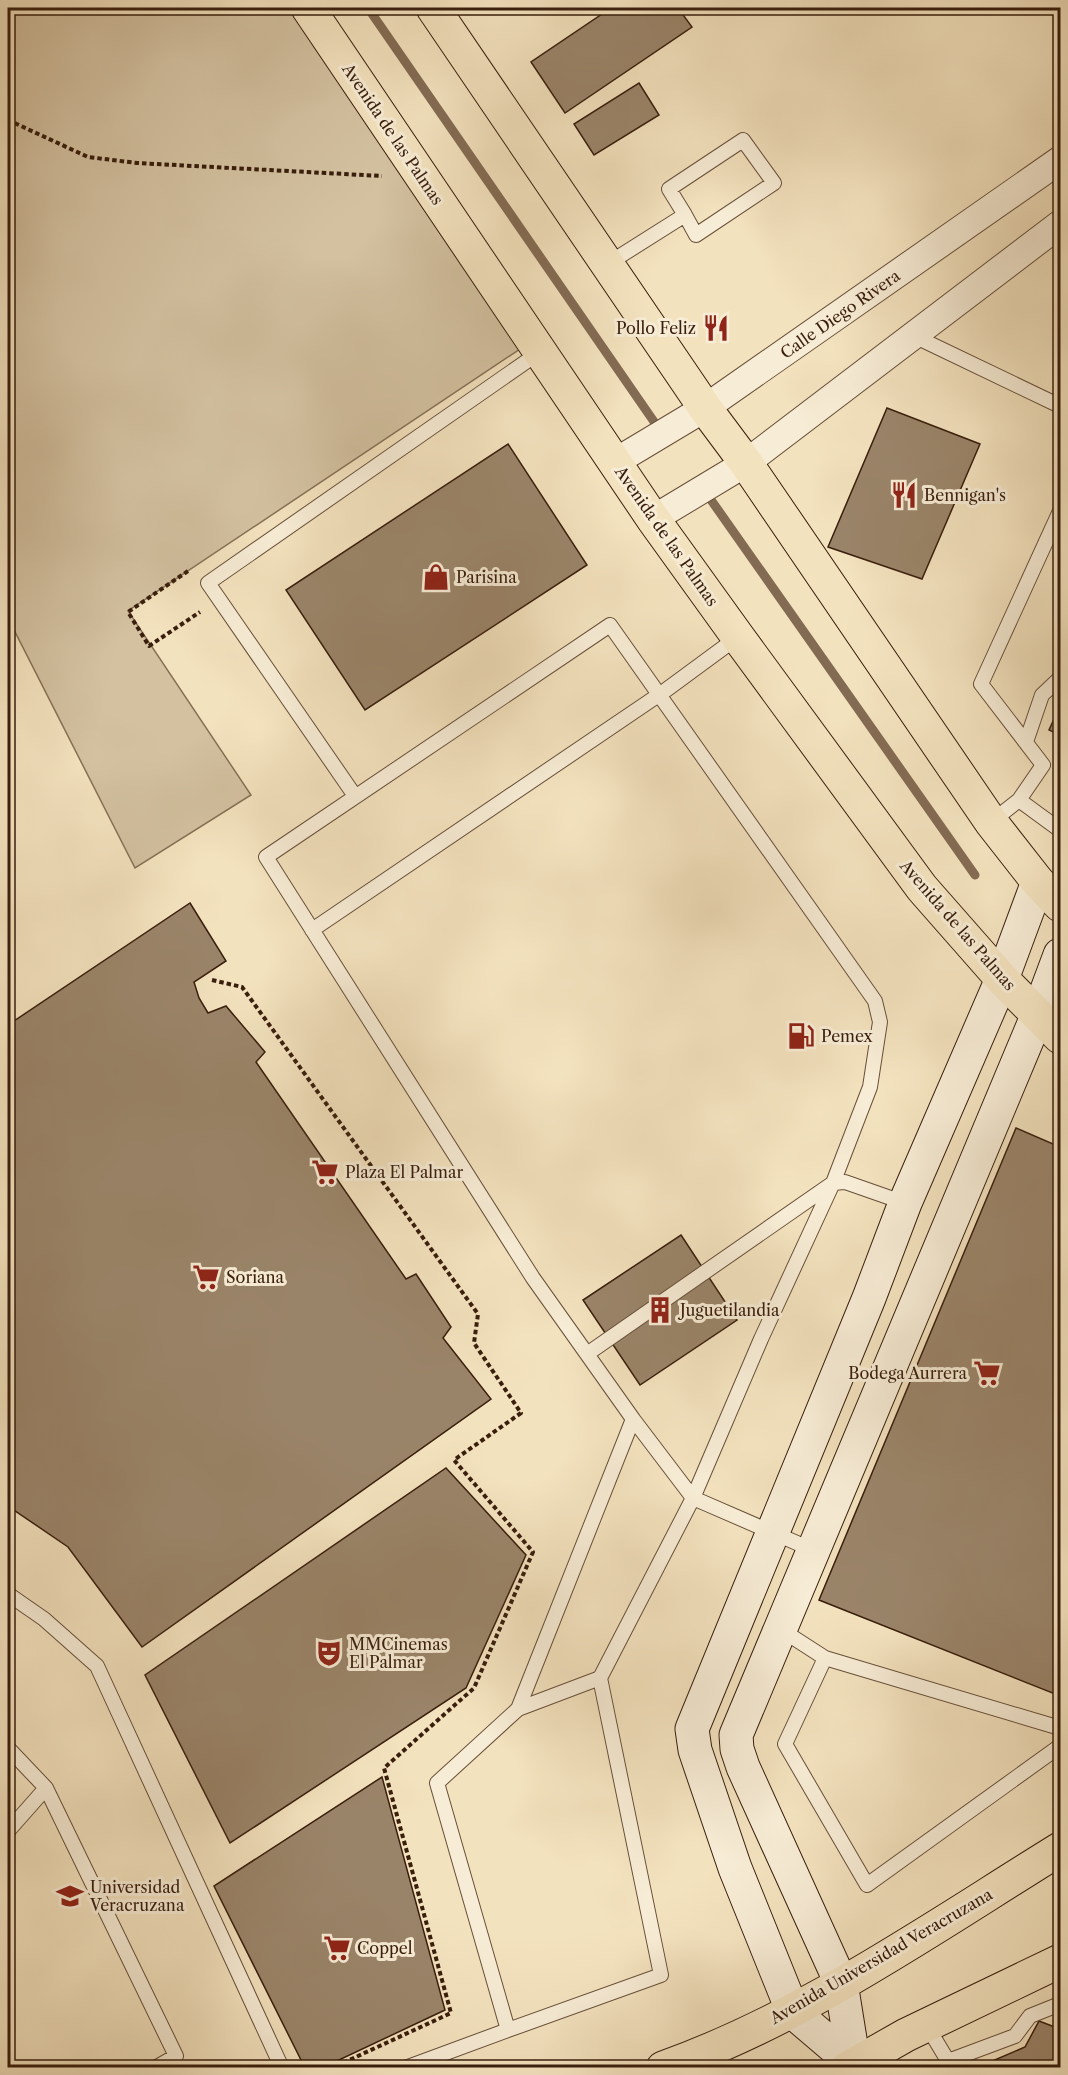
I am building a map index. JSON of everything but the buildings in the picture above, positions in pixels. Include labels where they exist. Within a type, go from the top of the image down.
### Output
[{"type":"main road","name":"Avenida de las Palmas","points":[[308,8],[653,519],[738,637],[922,888],[1002,979],[1049,1025]]},
{"type":"main road","points":[[433,8],[609,263],[705,408],[746,462],[991,822],[1049,893]]},
{"type":"main road","name":"Avenida Universidad Veracruzana","points":[[663,2067],[696,2056],[793,2012],[1060,1849]]},
{"type":"main road","points":[[854,2066],[927,2026],[1060,1961]]},
{"type":"street","name":"Calle Diego Rivera","points":[[615,462],[705,408],[1060,160]]},
{"type":"street","points":[[653,519],[746,462],[1060,224]]},
{"type":"street","points":[[854,2066],[793,2012],[735,1868],[692,1740],[692,1729],[774,1533],[905,1203],[1002,979],[1049,893]]},
{"type":"street","points":[[854,2066],[842,1983],[737,1749],[736,1735],[912,1312],[1049,1025],[1060,955]]},
{"type":"street","points":[[869,1298],[912,1312]]},
{"type":"street","points":[[741,1611],[780,1629]]},
{"type":"lane","points":[[743,140],[774,183],[696,235],[685,215],[669,189],[743,140]]},
{"type":"lane","points":[[609,263],[685,215]]},
{"type":"lane","points":[[914,336],[1060,406]]},
{"type":"lane","points":[[355,796],[208,583],[540,352]]},
{"type":"lane","points":[[991,822],[1019,800],[1043,765],[981,684],[1060,511]]},
{"type":"lane","points":[[405,2067],[661,1975],[600,1678],[693,1498],[762,1338],[833,1183],[870,1087],[879,1022],[875,1001],[609,625],[266,857],[533,1278],[633,1419],[693,1498],[813,1550]]},
{"type":"lane","points":[[312,930],[657,695],[738,637]]},
{"type":"lane","points":[[1026,742],[1042,695],[1060,678]]},
{"type":"lane","points":[[1019,800],[1060,830]]},
{"type":"lane","points":[[587,1354],[833,1183],[845,1182],[905,1203]]},
{"type":"lane","points":[[519,1709],[633,1419]]},
{"type":"lane","points":[[8,1594],[44,1619],[97,1666],[282,2067]]},
{"type":"lane","points":[[780,1629],[825,1658],[1060,1728]]},
{"type":"lane","points":[[825,1658],[785,1744],[867,1885],[1060,1746]]},
{"type":"lane","points":[[508,2030],[436,1783],[519,1709],[600,1678]]},
{"type":"lane","points":[[8,1748],[46,1788],[176,2056],[155,2067]]},
{"type":"lane","points":[[8,1831],[46,1788]]},
{"type":"lane","points":[[927,2026],[948,2061],[1015,2036],[1030,2016],[1060,2004]]},
{"type":"path","points":[[8,120],[88,157],[137,163],[423,178]]},
{"type":"path","points":[[212,980],[242,987],[478,1314],[474,1344],[521,1413],[454,1460],[533,1552],[474,1688],[384,1768],[451,2013],[332,2067]]},
{"type":"shaded area","points":[[8,8],[308,8],[532,341],[128,611],[251,795],[135,868],[8,618]]},
{"type":"waterway","points":[[368,8],[657,426]]},
{"type":"waterway","points":[[704,490],[975,875]]},
{"type":"place","name":"Pollo Feliz","points":[[716,328]]},
{"type":"place","name":"Bennigan's","points":[[904,495]]},
{"type":"place","name":"Parisina","points":[[436,577]]},
{"type":"place","name":"Pemex","points":[[801,1036]]},
{"type":"place","name":"Plaza El Palmar","points":[[325,1172]]},
{"type":"place","name":"Soriana","points":[[206,1277]]},
{"type":"place","name":"Juguetilandia","points":[[660,1310]]},
{"type":"place","name":"Bodega Aurrera","points":[[987,1373]]},
{"type":"place","name":"MMCinemas El Palmar","points":[[329,1653]]},
{"type":"place","name":"Universidad Veracruzana","points":[[70,1896]]},
{"type":"place","name":"Coppel","points":[[337,1948]]}]
